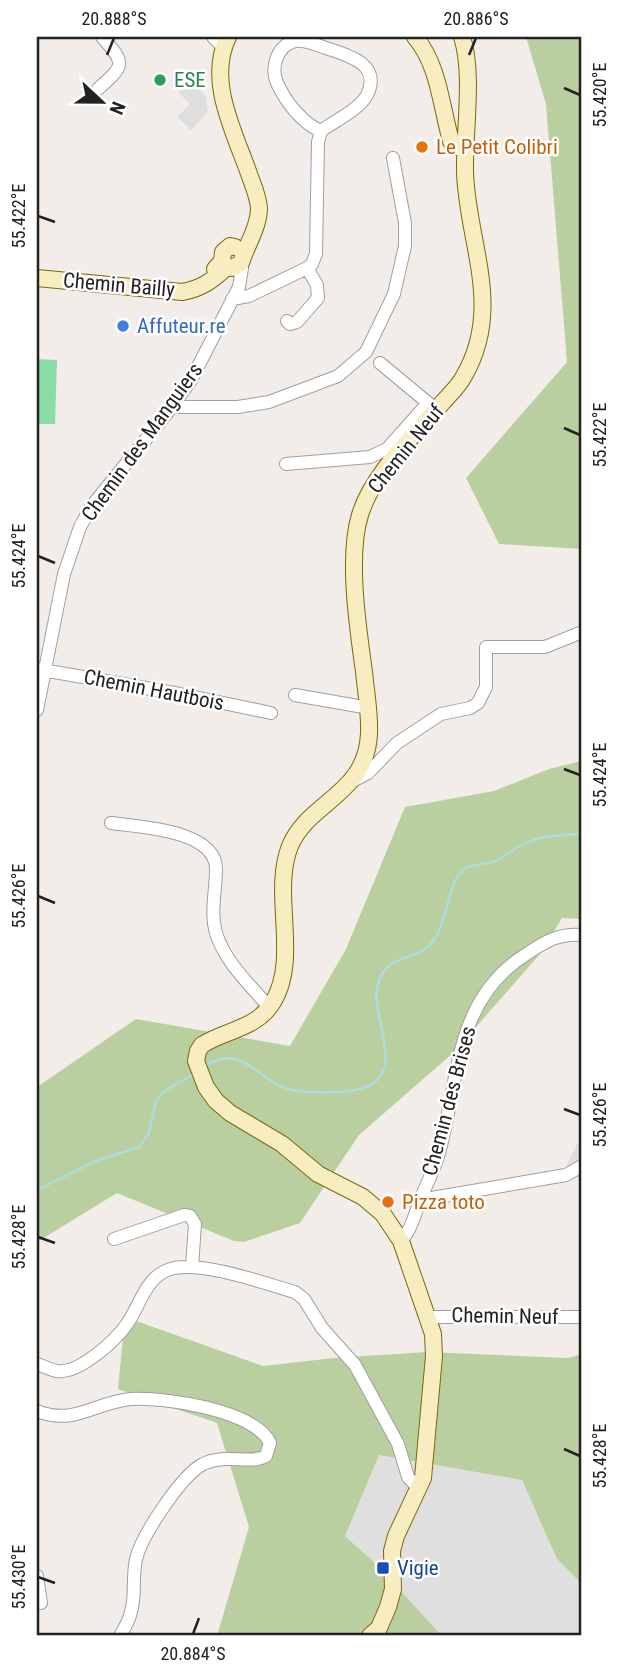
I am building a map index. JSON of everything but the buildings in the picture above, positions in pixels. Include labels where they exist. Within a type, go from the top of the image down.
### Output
[{"type":"street","points":[[98,89],[117,72],[120,64],[118,55],[102,37]]},
{"type":"street","points":[[415,37],[422,45],[433,70],[451,141],[454,146],[466,149]]},
{"type":"street","name":"Chemin Neuf","points":[[270,1007],[282,975],[286,867],[290,846],[306,824],[351,782],[360,769],[367,747],[369,708],[355,566],[358,523],[373,485],[432,406],[463,380],[479,341],[482,318],[478,256],[465,173],[466,62],[462,37]]},
{"type":"street","name":"Chemin des Manguiers","points":[[37,710],[40,669],[64,574],[80,527],[91,507],[172,407],[207,351],[239,287],[242,268],[233,260],[250,240],[259,211],[256,193],[218,77],[221,40]]},
{"type":"street","points":[[232,299],[249,296],[312,264],[316,254],[318,142],[321,131],[366,97],[371,82],[363,63],[354,57],[310,42],[295,41],[283,48],[275,61],[274,75],[279,88],[301,118],[321,131]]},
{"type":"street","points":[[172,407],[239,407],[269,401],[338,376],[366,352],[394,294],[405,246],[405,223],[393,158]]},
{"type":"street","name":"Chemin Bailly","points":[[37,278],[111,283],[182,292],[200,287],[233,260]]},
{"type":"street","points":[[286,321],[290,324],[297,322],[318,298],[317,285],[307,268]]},
{"type":"street","points":[[286,464],[379,454],[432,406],[380,363]]},
{"type":"street","points":[[351,782],[368,773],[397,743],[441,714],[470,708],[478,703],[485,687],[486,647],[545,647],[582,632]]},
{"type":"street","name":"Chemin Hautbois","points":[[40,669],[271,713]]},
{"type":"street","points":[[295,695],[369,708]]},
{"type":"street","points":[[111,823],[161,830],[190,838],[213,856],[216,867],[213,913],[216,932],[230,961],[270,1007],[256,1020],[202,1045],[196,1060],[205,1087],[230,1113],[282,1144],[318,1174],[370,1202],[394,1228],[401,1241],[433,1334],[434,1356],[425,1465],[394,1543],[393,1589],[388,1607],[379,1628],[370,1636]]},
{"type":"street","name":"Chemin des Brises","points":[[401,1241],[410,1229],[439,1153],[464,1038],[481,998],[494,980],[519,958],[548,940],[565,934],[582,934]]},
{"type":"street","points":[[420,1200],[566,1175],[582,1166]]},
{"type":"street","points":[[114,1239],[184,1215],[190,1216],[195,1224],[192,1267]]},
{"type":"street","points":[[37,1364],[58,1372],[80,1366],[110,1343],[127,1324],[151,1281],[171,1269],[192,1267],[296,1292],[304,1299],[322,1328],[355,1365],[398,1444],[408,1477],[418,1488]]},
{"type":"street","name":"Chemin Neuf","points":[[427,1317],[582,1317]]},
{"type":"street","points":[[37,1411],[58,1418],[130,1399],[169,1401],[210,1409],[246,1421],[267,1435],[270,1443],[266,1456],[259,1460],[229,1457],[204,1464],[194,1471],[161,1510],[136,1558],[132,1612],[120,1636]]},
{"type":"street","points":[[37,1577],[41,1603]]},
{"type":"shaded area","points":[[189,80],[205,95],[208,112],[191,130],[177,117],[190,104],[178,92]]},
{"type":"shaded area","points":[[577,1144],[582,1147],[582,1177],[566,1179],[565,1169]]},
{"type":"shaded area","points":[[379,1455],[522,1480],[557,1559],[582,1584],[582,1636],[442,1636],[377,1565],[345,1536]]},
{"type":"green space","points":[[526,37],[582,37],[582,549],[499,544],[466,478],[567,362],[546,104]]},
{"type":"green space","points":[[37,359],[57,360],[55,424],[37,424]]},
{"type":"green space","points":[[582,761],[582,919],[562,918],[540,954],[453,1053],[359,1135],[300,1223],[244,1242],[234,1241],[117,1193],[37,1242],[37,1087],[136,1019],[290,1046],[346,949],[405,807],[494,791],[549,769]]},
{"type":"green space","points":[[125,1317],[263,1366],[427,1352],[568,1358],[582,1354],[582,1584],[557,1559],[522,1480],[379,1455],[345,1536],[377,1565],[442,1636],[217,1636],[249,1527],[217,1423],[118,1389]]},
{"type":"waterway","points":[[203,1067],[225,1058],[234,1059],[251,1066],[278,1085],[298,1091],[339,1092],[372,1084],[381,1076],[385,1065],[377,999],[381,977],[392,964],[421,952],[434,940],[456,879],[463,870],[493,862],[527,842],[550,836],[582,834]]},
{"type":"waterway","points":[[37,1190],[96,1161],[139,1147],[149,1133],[156,1101],[163,1092],[195,1073]]},
{"type":"place","name":"ESE","points":[[160,80]]},
{"type":"place","name":"Le Petit Colibri","points":[[422,147]]},
{"type":"place","name":"Affuteur.re","points":[[123,326]]},
{"type":"place","name":"Pizza toto","points":[[388,1202]]},
{"type":"place","name":"Vigie","points":[[383,1568]]}]
